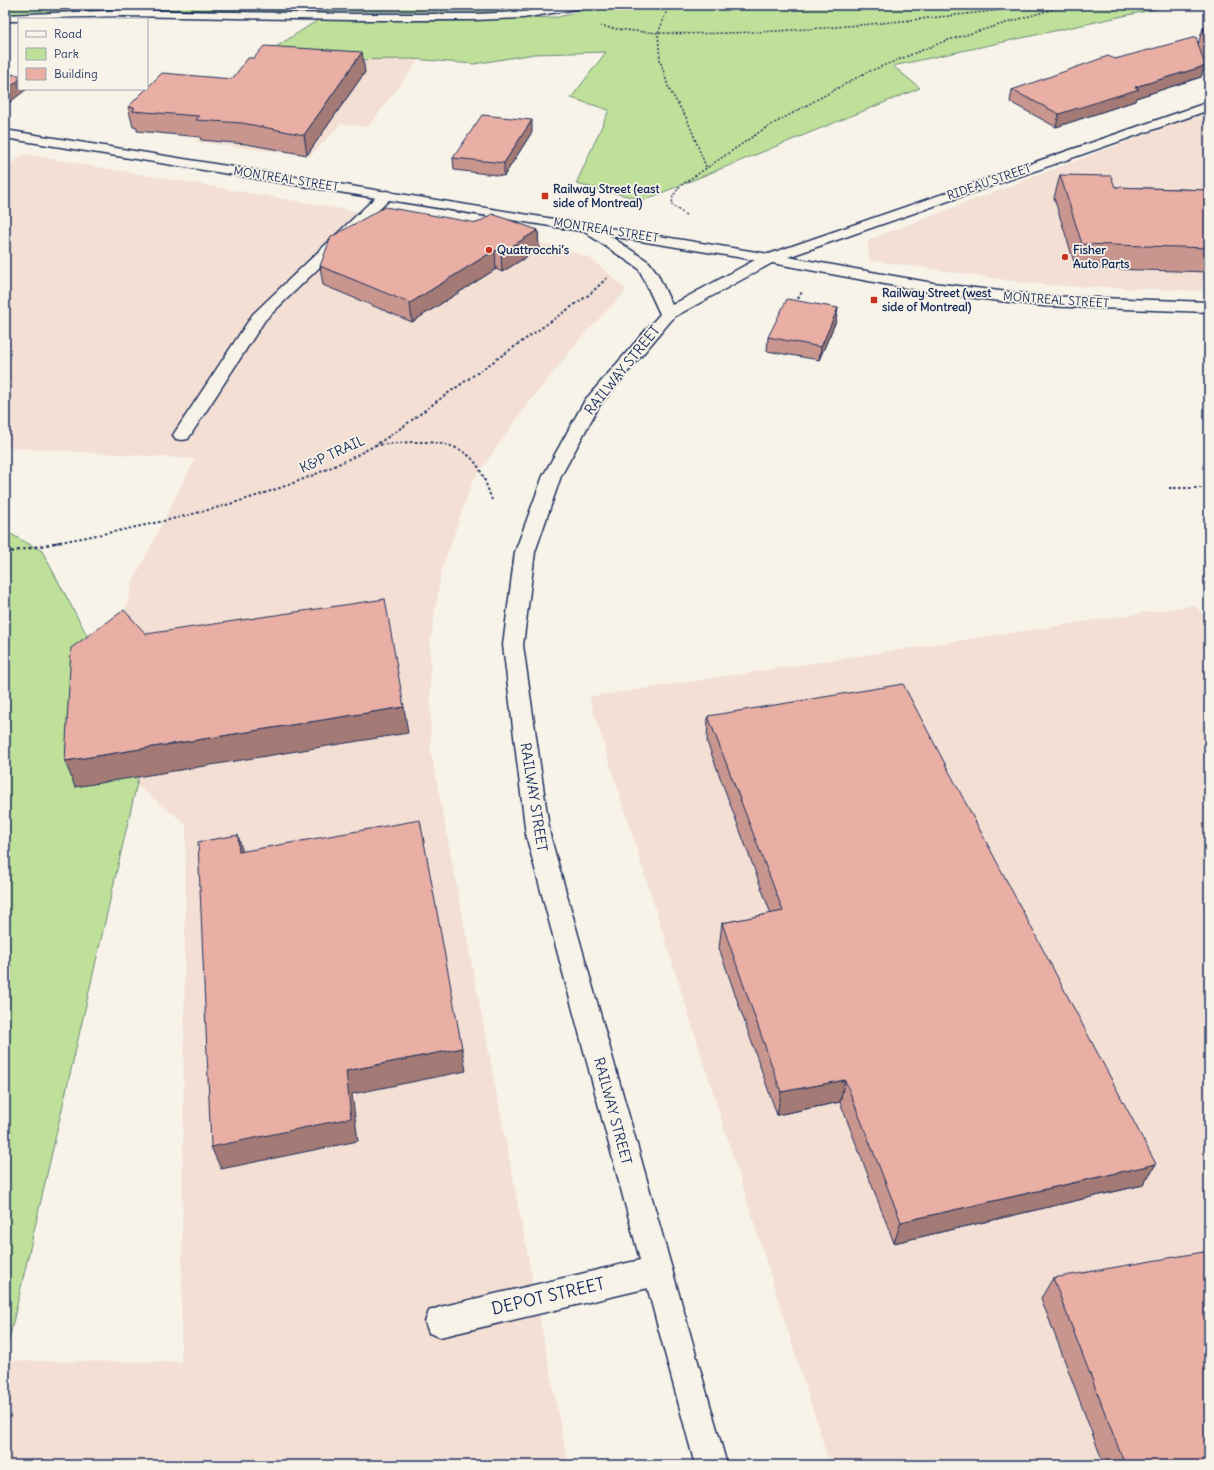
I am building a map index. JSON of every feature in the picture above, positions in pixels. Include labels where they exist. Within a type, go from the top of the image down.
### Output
[{"type":"street","points":[[5,18],[124,13],[352,17],[475,17],[529,15],[582,5]]},
{"type":"street","name":"RIDEAU STREET","points":[[768,259],[1209,106]]},
{"type":"street","name":"MONTREAL STREET","points":[[5,134],[586,227],[724,250],[933,288],[1043,301],[1209,307]]},
{"type":"street","points":[[182,435],[260,317],[386,195]]},
{"type":"street","points":[[586,227],[644,265],[668,314]]},
{"type":"street","name":"RAILWAY STREET","points":[[711,1465],[538,835],[513,645],[524,552],[552,476],[591,404],[668,314],[768,259]]},
{"type":"street","name":"DEPOT STREET","points":[[440,1322],[657,1271]]},
{"type":"path","points":[[669,5],[658,34],[660,60],[669,89],[688,119],[707,169]]},
{"type":"path","points":[[658,34],[777,31],[937,17],[1045,5]]},
{"type":"path","points":[[689,217],[672,205],[673,196],[680,186],[764,129],[865,73],[945,41],[1067,5]]},
{"type":"path","name":"K&P TRAIL","points":[[5,553],[125,530],[204,510],[273,490],[327,469],[373,446],[590,294],[613,273]]},
{"type":"path","points":[[795,304],[803,291]]},
{"type":"path","points":[[373,446],[436,443],[459,449],[474,460],[492,500]]},
{"type":"path","points":[[1169,488],[1209,488]]},
{"type":"shaded area","points":[[426,51],[368,127],[341,124],[310,156],[196,142],[268,52]]},
{"type":"shaded area","points":[[1209,110],[1209,291],[1041,285],[869,260],[868,240]]},
{"type":"shaded area","points":[[23,154],[557,246],[590,258],[627,290],[584,334],[528,404],[473,480],[442,568],[430,642],[431,752],[568,1465],[5,1465],[5,1361],[181,1362],[186,824],[91,750],[133,581],[195,459],[5,447],[5,169]]},
{"type":"shaded area","points":[[1195,605],[1209,622],[1209,1465],[830,1465],[589,697]]},
{"type":"green space","points":[[5,5],[569,5],[523,12],[135,11],[5,14]]},
{"type":"green space","points":[[604,5],[1174,5],[893,66],[920,88],[644,200],[576,184],[609,110],[571,98],[606,52],[534,54],[474,64],[412,59],[259,61],[268,52],[318,20],[446,21],[558,17]]},
{"type":"green space","points":[[5,531],[42,551],[114,686],[142,761],[8,1344],[5,1344]]},
{"type":"building","points":[[1209,26],[1209,46],[1203,28]]},
{"type":"building","points":[[1196,37],[1205,66],[1135,87],[1139,89],[1059,114],[1012,90],[1108,56],[1115,59]]},
{"type":"building","points":[[264,46],[362,52],[304,135],[242,123],[196,120],[199,116],[132,111],[135,108],[128,107],[145,90],[148,90],[148,87],[162,73],[232,79],[248,58],[254,58]]},
{"type":"building","points":[[5,74],[18,75],[18,81],[5,91]]},
{"type":"building","points":[[482,115],[532,120],[504,163],[453,158]]},
{"type":"building","points":[[1060,175],[1111,176],[1115,187],[1209,190],[1209,248],[1082,244]]},
{"type":"building","points":[[385,207],[477,223],[492,214],[538,230],[501,253],[495,250],[410,303],[320,266],[331,237]]},
{"type":"building","points":[[787,299],[838,308],[821,347],[768,337]]},
{"type":"building","points":[[385,599],[404,707],[65,761],[71,648],[124,610],[146,634]]},
{"type":"building","points":[[903,684],[1156,1164],[901,1222],[845,1080],[781,1092],[722,923],[783,911],[708,716]]},
{"type":"building","points":[[420,820],[462,1048],[346,1071],[351,1118],[211,1147],[198,842],[238,835],[239,852]]},
{"type":"building","points":[[1209,1251],[1209,1465],[1125,1465],[1053,1278]]},
{"type":"place","name":"Railway Street (east side of Montreal)","points":[[545,196]]},
{"type":"place","name":"Quattrocchi’s","points":[[489,250]]},
{"type":"place","name":"Fisher Auto Parts","points":[[1065,257]]},
{"type":"place","name":"Railway Street (west side of Montreal)","points":[[874,300]]}]
